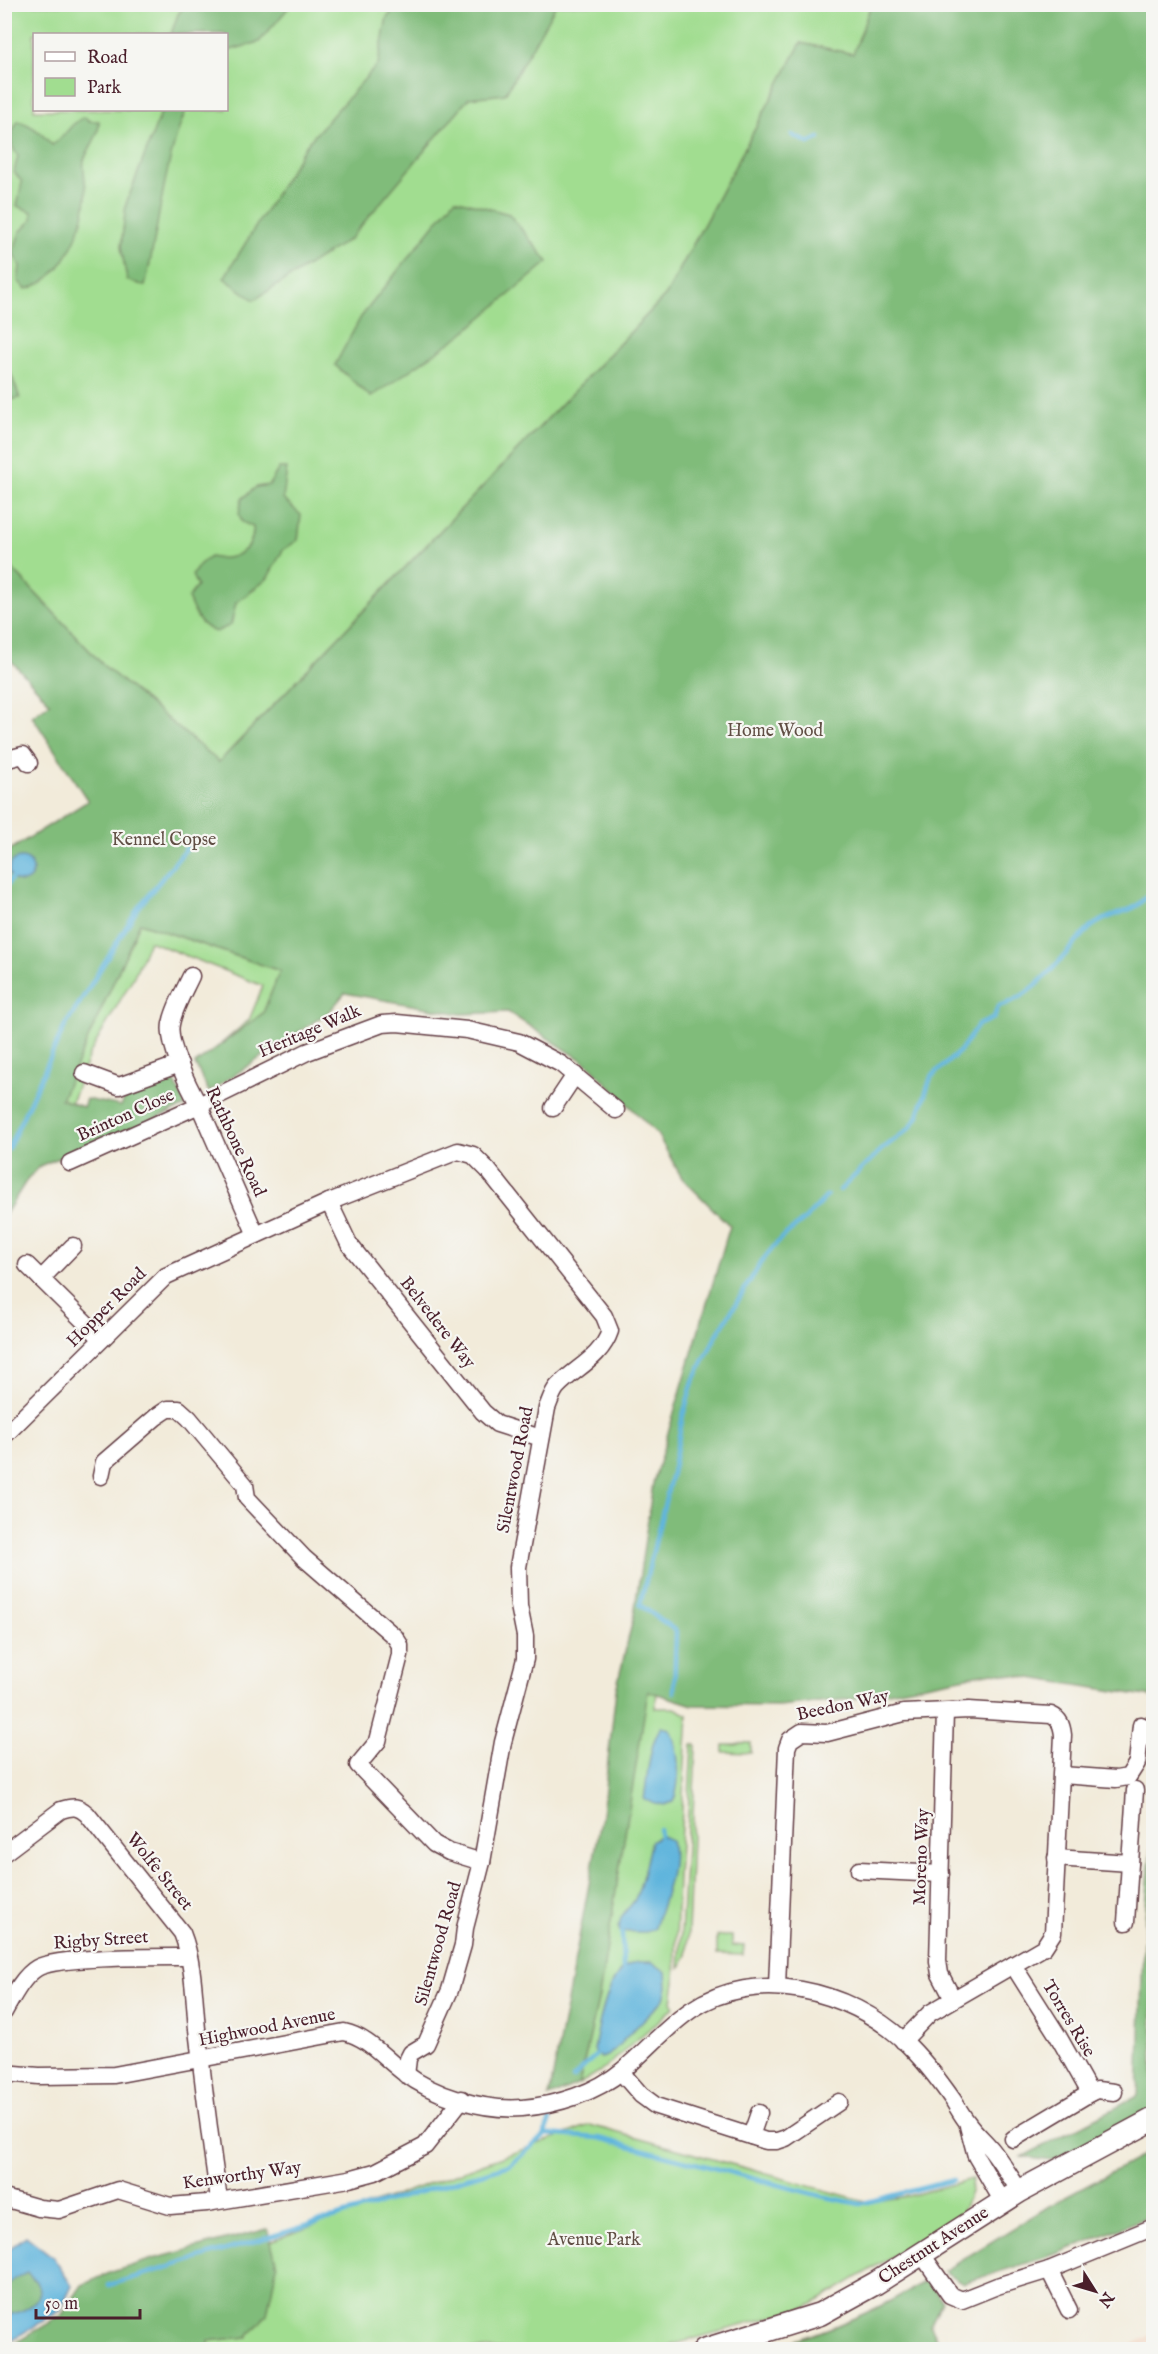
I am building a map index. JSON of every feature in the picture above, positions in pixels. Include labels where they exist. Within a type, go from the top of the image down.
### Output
[{"type":"street","points":[[4,760],[23,755],[29,763]]},
{"type":"street","name":"Rathbone Road","points":[[191,976],[170,1027],[180,1064],[256,1235]]},
{"type":"street","name":"Heritage Walk","points":[[199,1104],[307,1052],[368,1027],[397,1023],[467,1030],[519,1042],[551,1058],[616,1110]]},
{"type":"street","points":[[84,1073],[119,1086],[180,1064]]},
{"type":"street","points":[[553,1108],[575,1075]]},
{"type":"street","name":"Brinton Close","points":[[70,1163],[199,1104]]},
{"type":"street","name":"Silentwood Road","points":[[256,1235],[329,1202],[458,1151],[473,1155],[489,1170],[604,1316],[610,1331],[599,1351],[554,1391],[547,1408],[518,1567],[519,1605],[525,1636],[525,1659],[503,1742],[482,1862],[450,1990],[426,2044],[411,2053],[406,2075]]},
{"type":"street","name":"Belvedere Way","points":[[329,1202],[349,1244],[483,1412],[497,1424],[541,1438]]},
{"type":"street","name":"Hopper Road","points":[[4,1436],[166,1276],[256,1235]]},
{"type":"street","points":[[41,1280],[73,1246]]},
{"type":"street","points":[[27,1265],[102,1339]]},
{"type":"street","points":[[101,1476],[104,1462],[168,1409],[179,1409],[189,1418],[245,1485],[247,1498],[304,1558],[395,1637],[400,1645],[400,1655],[378,1741],[358,1765],[434,1844],[449,1852],[482,1862]]},
{"type":"street","name":"Beedon Way","points":[[777,1986],[781,1852],[787,1748],[790,1740],[802,1732],[827,1733],[904,1713],[969,1710],[1039,1713],[1057,1718],[1062,1729],[1062,1775],[1051,1938],[1044,1947],[930,2013],[903,2041]]},
{"type":"street","name":"Moreno Way","points":[[945,1712],[938,1961],[940,1974],[953,1999]]},
{"type":"street","points":[[1062,1775],[1128,1778],[1137,1763],[1140,1725]]},
{"type":"street","points":[[1126,1922],[1135,1790]]},
{"type":"street","name":"Wolfe Street","points":[[4,1853],[61,1809],[72,1806],[79,1808],[87,1814],[174,1921],[182,1934],[189,1957],[219,2199]]},
{"type":"street","points":[[1056,1858],[1130,1863]]},
{"type":"street","points":[[859,1870],[941,1874]]},
{"type":"street","name":"Rigby Street","points":[[4,2012],[27,1976],[45,1964],[127,1958],[189,1957]]},
{"type":"street","name":"Torres Rise","points":[[1013,1965],[1058,2036],[1090,2093]]},
{"type":"street","name":"Highwood Avenue","points":[[4,2073],[39,2076],[114,2075],[344,2032],[360,2038],[406,2075],[433,2090],[462,2099],[508,2108],[558,2103],[601,2084],[621,2072],[679,2019],[703,2003],[741,1990],[777,1986],[816,1993],[855,2008],[876,2019],[903,2041],[953,2100],[967,2123],[991,2149],[1012,2197]]},
{"type":"street","points":[[621,2072],[641,2095],[656,2106],[696,2121],[766,2141],[777,2141],[839,2102]]},
{"type":"street","points":[[1013,2139],[1096,2090],[1114,2092]]},
{"type":"street","name":"Kenworthy Way","points":[[4,2198],[39,2208],[59,2210],[118,2190],[170,2206],[207,2203],[219,2199],[322,2184],[375,2172],[425,2146],[462,2099]]},
{"type":"street","points":[[751,2136],[759,2113]]},
{"type":"street","name":"Chestnut Avenue","points":[[704,2349],[820,2314],[876,2283],[1012,2197],[1154,2119]]},
{"type":"street","points":[[921,2253],[950,2295],[962,2300],[997,2286],[1049,2270],[1154,2228]]},
{"type":"street","points":[[1049,2270],[1069,2310]]},
{"type":"shaded area","points":[[1153,2334],[1153,2349],[1121,2349]]},
{"type":"green space","points":[[185,4],[291,5],[259,42],[228,51],[228,33],[171,33],[178,14]]},
{"type":"green space","points":[[4,5],[871,5],[854,54],[801,43],[666,295],[219,762],[104,666],[5,561]]},
{"type":"green space","points":[[400,5],[556,5],[505,94],[469,98],[350,239],[254,300],[224,278],[306,145],[378,64],[387,17]]},
{"type":"green space","name":"Home Wood","points":[[871,5],[1153,5],[1153,1697],[993,1672],[852,1699],[778,1706],[693,1705],[648,1691],[599,1996],[579,2084],[549,2097],[602,1815],[616,1690],[634,1615],[653,1483],[730,1226],[682,1178],[657,1134],[588,1064],[508,1012],[461,1014],[345,993],[329,1012],[209,1092],[195,1064],[263,1013],[280,971],[140,923],[61,1099],[83,1107],[86,1099],[121,1106],[128,1092],[171,1074],[186,1106],[42,1165],[28,1178],[5,1215],[5,853],[88,801],[32,716],[50,703],[5,654],[5,561],[104,666],[219,762],[666,295],[801,43],[853,54]]},
{"type":"green space","points":[[162,111],[186,111],[172,152],[145,286],[127,280],[121,247],[126,204]]},
{"type":"green space","points":[[85,117],[89,121],[99,121],[99,126],[84,160],[86,197],[76,239],[60,265],[50,276],[26,289],[18,281],[20,266],[13,253],[20,232],[32,220],[32,212],[17,206],[22,182],[14,172],[18,156],[11,143],[13,131],[18,121],[37,130],[52,145],[75,123]]},
{"type":"green space","points":[[455,199],[509,214],[548,262],[461,335],[371,397],[335,365],[361,317]]},
{"type":"green space","points":[[5,358],[20,398],[5,401]]},
{"type":"green space","points":[[279,468],[287,468],[283,499],[301,515],[298,540],[283,550],[267,579],[236,603],[231,625],[216,632],[210,630],[195,615],[188,598],[197,586],[192,575],[200,564],[210,557],[234,556],[246,548],[253,535],[253,527],[242,522],[239,513],[242,499],[256,487],[269,485]]},
{"type":"green space","points":[[140,923],[280,971],[263,1013],[202,1060],[249,1020],[263,986],[149,941],[134,976],[89,1055],[71,1103],[61,1099]]},
{"type":"green space","points":[[647,1690],[657,1693],[655,1708],[675,1708],[688,1715],[678,1876],[675,1982],[672,2002],[674,2007],[604,2069],[579,2084],[599,1996]]},
{"type":"green space","points":[[751,1743],[751,1753],[723,1752],[723,1745]]},
{"type":"green space","points":[[692,1745],[696,1745],[687,1955],[679,1969]]},
{"type":"green space","points":[[1153,1819],[1153,2110],[1052,2161],[1022,2157],[1138,2096],[1143,1946]]},
{"type":"green space","points":[[717,1936],[732,1936],[732,1945],[744,1946],[743,1955],[717,1954]]},
{"type":"green space","name":"Avenue Park","points":[[590,2125],[868,2202],[909,2196],[972,2179],[970,2192],[961,2215],[808,2307],[657,2349],[53,2350],[117,2297]]},
{"type":"green space","points":[[1153,2150],[1153,2215],[1059,2253],[963,2283],[944,2271],[1049,2206]]},
{"type":"green space","points":[[268,2229],[277,2266],[267,2314],[248,2337],[209,2341],[209,2349],[5,2349],[61,2316],[82,2285],[112,2272],[153,2259]]},
{"type":"green space","points":[[27,2273],[36,2281],[40,2295],[30,2306],[5,2316],[5,2289],[14,2279]]},
{"type":"green space","points":[[928,2279],[942,2301],[930,2326],[939,2345],[899,2350],[769,2349],[851,2320]]},
{"type":"water","points":[[21,858],[26,859],[32,865],[32,875],[26,881],[21,882],[16,881],[10,875],[9,870],[10,865],[16,859]]},
{"type":"water","points":[[661,1727],[670,1729],[676,1746],[678,1765],[676,1794],[673,1802],[664,1805],[644,1800],[651,1752]]},
{"type":"water","points":[[660,1835],[671,1840],[673,1850],[671,1873],[655,1928],[647,1932],[622,1933],[619,1930],[620,1920],[637,1896],[651,1841]]},
{"type":"water","points":[[637,1962],[652,1962],[666,1972],[667,1987],[664,1999],[609,2055],[601,2058],[594,2050],[606,1998],[620,1971]]},
{"type":"water","points":[[26,2236],[53,2257],[72,2286],[60,2311],[5,2344],[5,2316],[30,2306],[39,2295],[36,2281],[27,2273],[14,2279],[5,2289],[5,2252]]},
{"type":"waterway","points":[[792,135],[809,143],[819,138]]},
{"type":"waterway","points":[[8,1149],[64,1028],[138,908],[194,839]]},
{"type":"waterway","points":[[4,889],[12,878]]},
{"type":"waterway","points":[[840,1190],[881,1150],[910,1128],[918,1116],[931,1077],[960,1051],[978,1025],[994,1018],[998,1006],[1025,994],[1037,984],[1091,927],[1106,918],[1136,906],[1154,889]]},
{"type":"waterway","points":[[4,1164],[5,1160]]},
{"type":"waterway","points":[[674,1692],[676,1631],[640,1605],[672,1473],[683,1415],[693,1382],[715,1338],[762,1261],[781,1238],[804,1220],[827,1196]]},
{"type":"waterway","points":[[659,1830],[660,1835]]},
{"type":"waterway","points":[[622,1933],[623,1969]]},
{"type":"waterway","points":[[573,2078],[597,2054]]},
{"type":"waterway","points":[[109,2285],[510,2165],[544,2136],[550,2120]]},
{"type":"waterway","points":[[545,2134],[599,2138],[821,2196],[860,2204],[953,2180]]},
{"type":"park label","name":"Kennel Copse","points":[[164,840]]}]
